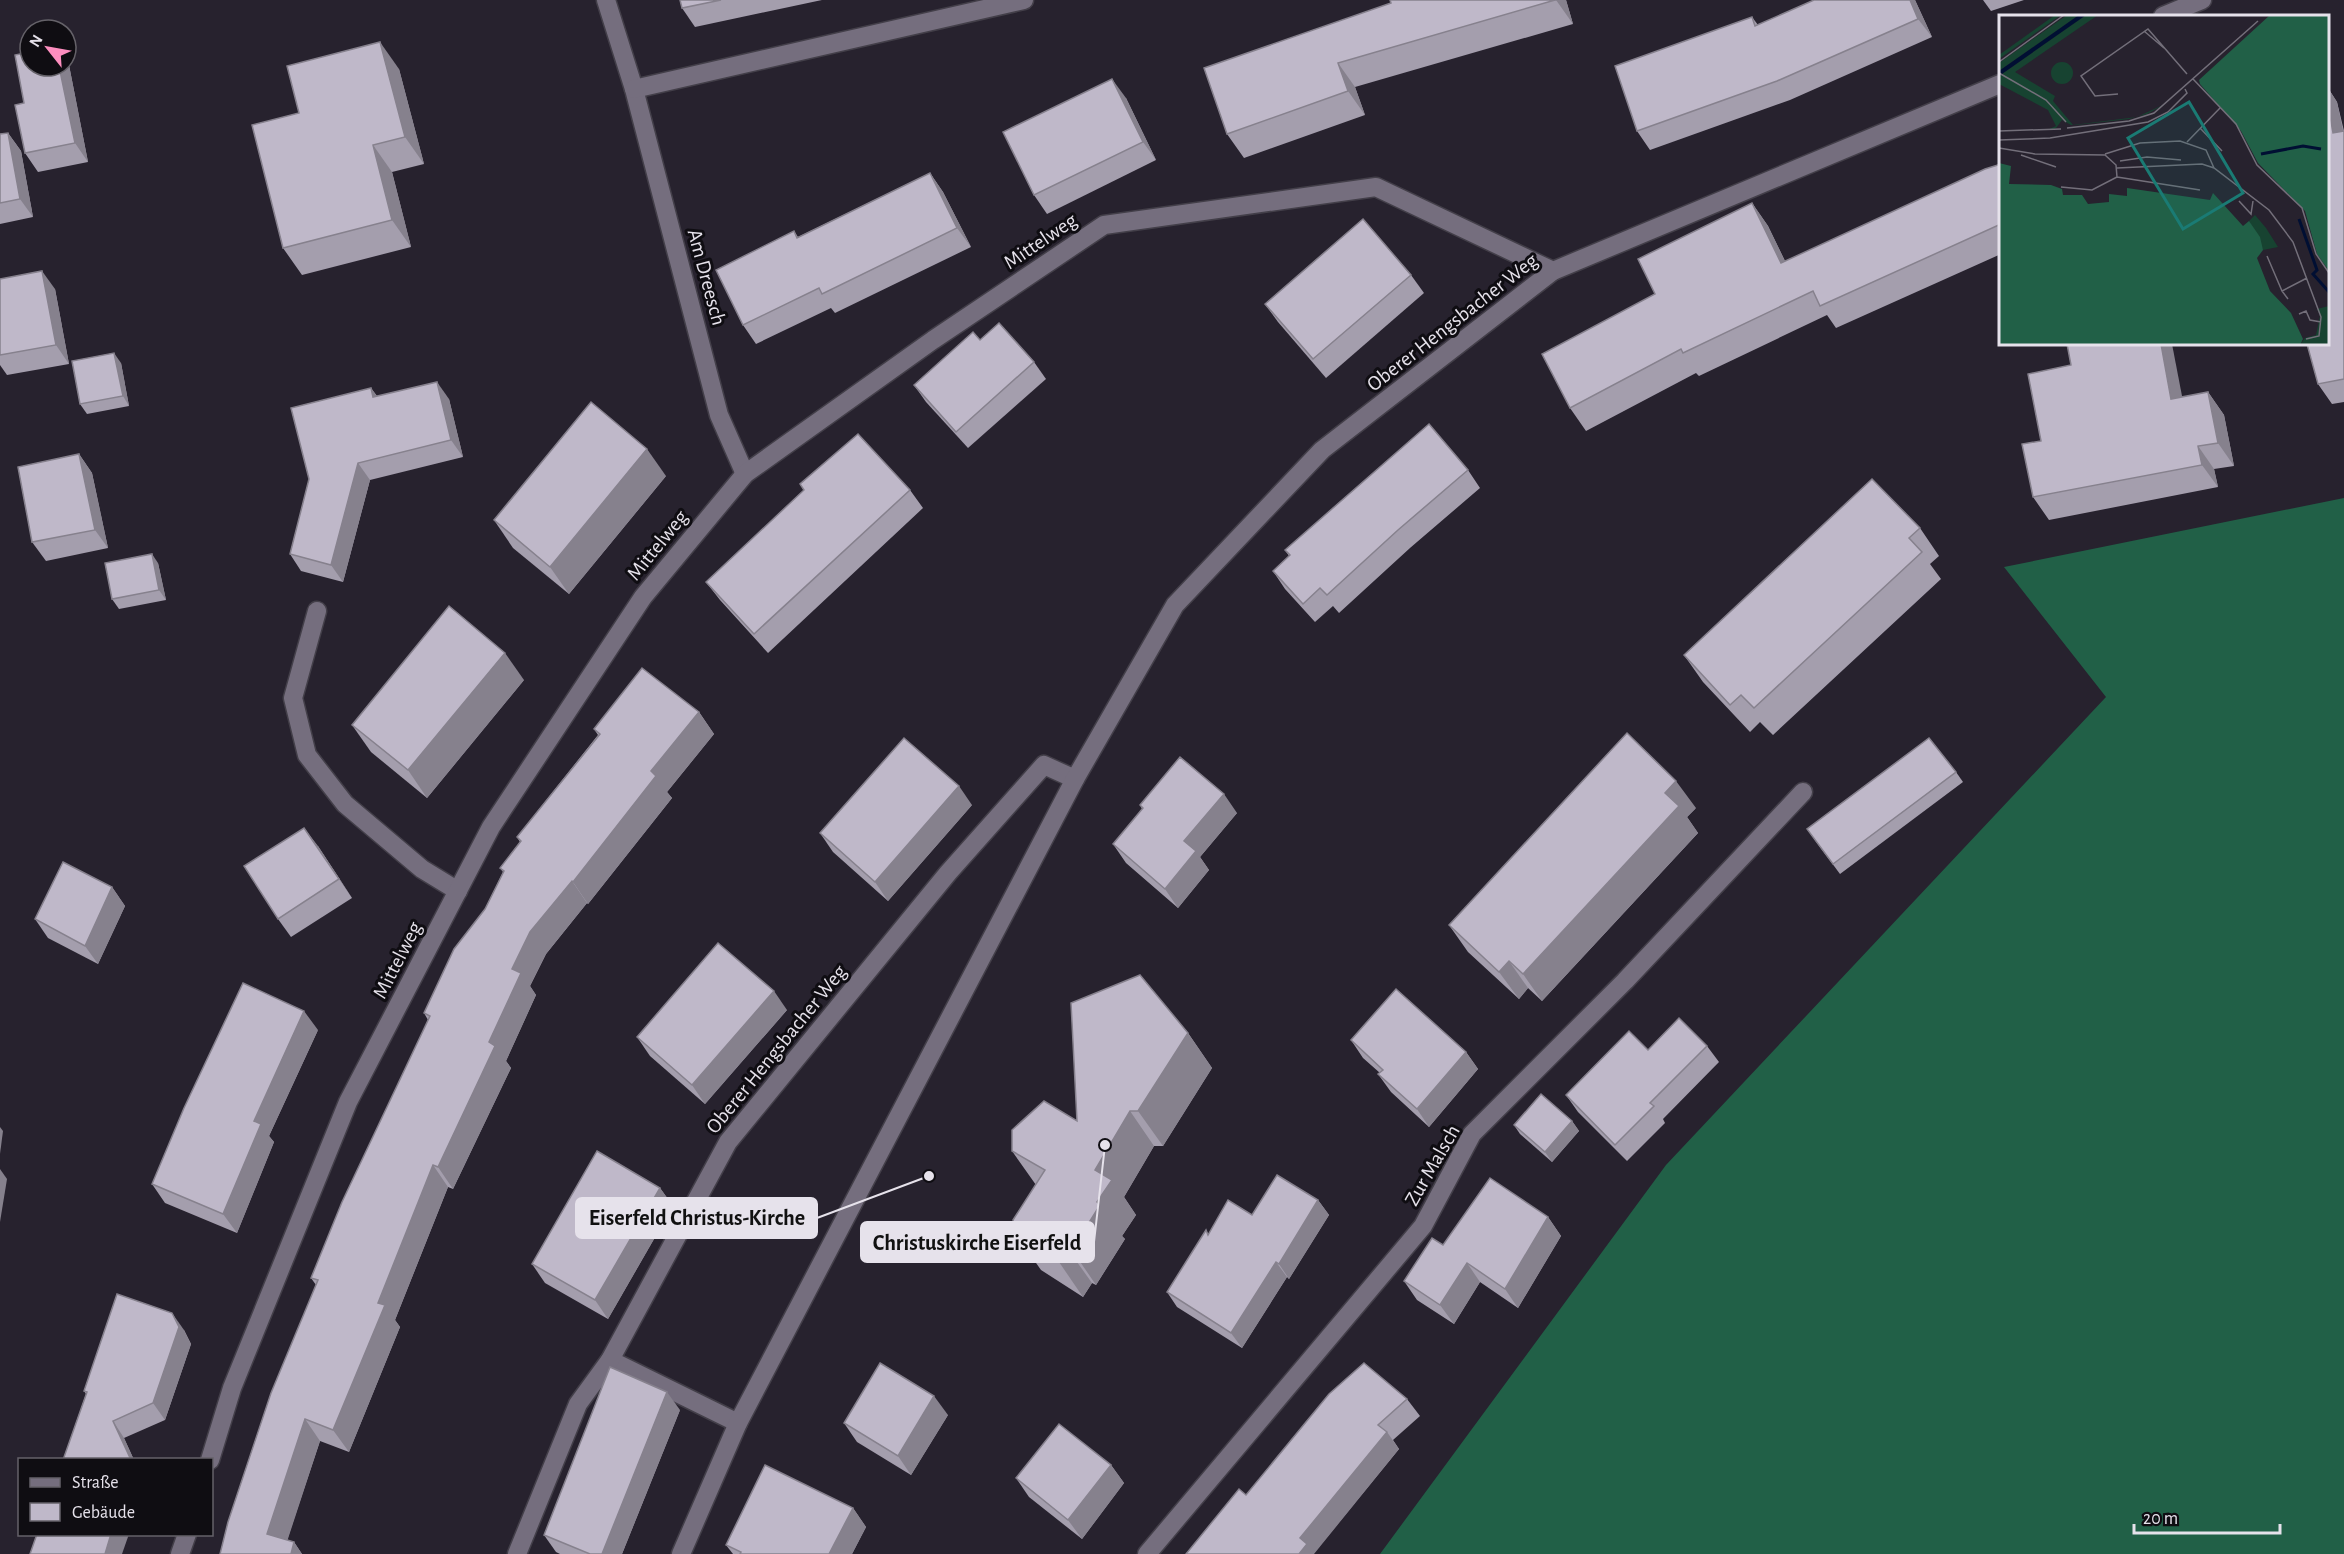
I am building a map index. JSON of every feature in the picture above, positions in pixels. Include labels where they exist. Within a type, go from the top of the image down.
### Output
[{"type":"street","name":"Am Dreesch","points":[[606,0],[634,89],[720,415],[745,474]]},
{"type":"street","points":[[634,89],[1024,0]]},
{"type":"street","points":[[2165,15],[2202,0]]},
{"type":"street","name":"Oberer Hengsbacher Weg","points":[[681,1554],[738,1423],[1075,779],[1175,605],[1322,450],[1553,271],[1999,85]]},
{"type":"street","name":"Mittelweg","points":[[211,1458],[232,1388],[348,1102],[492,827],[643,597],[745,474],[933,340],[1104,225],[1376,187],[1553,271]]},
{"type":"street","points":[[317,611],[293,698],[307,755],[345,804],[422,869],[458,891]]},
{"type":"street","name":"Oberer Hengsbacher Weg","points":[[517,1554],[578,1404],[610,1360],[728,1142],[948,873],[1044,765],[1075,779]]},
{"type":"street","name":"Zur Malsch","points":[[1147,1554],[1423,1226],[1472,1134],[1625,981],[1803,792]]},
{"type":"street","points":[[610,1360],[738,1423]]},
{"type":"street","points":[[180,1554],[185,1536]]},
{"type":"green space","points":[[2344,498],[2344,1554],[1380,1554],[1666,1165],[2106,697],[2004,567]]},
{"type":"building","points":[[680,0],[721,0],[682,8]]},
{"type":"building","points":[[1390,0],[1555,0],[1338,63],[1348,91],[1227,134],[1204,68],[1391,3]]},
{"type":"building","points":[[1814,0],[1910,0],[1918,19],[1777,81],[1637,131],[1615,66],[1752,17],[1755,26]]},
{"type":"building","points":[[380,42],[405,137],[373,145],[392,220],[283,248],[252,125],[299,113],[287,66]]},
{"type":"building","points":[[18,54],[18,71],[15,55]]},
{"type":"building","points":[[19,78],[61,78],[75,143],[25,153],[15,105],[24,103]]},
{"type":"building","points":[[1112,79],[1143,142],[1034,195],[1003,132]]},
{"type":"building","points":[[2329,110],[2333,133],[2344,131],[2344,379],[2318,384],[2307,345],[2329,345]]},
{"type":"building","points":[[8,133],[20,199],[0,203],[0,134]]},
{"type":"building","points":[[1999,165],[1999,225],[1820,306],[1813,291],[1683,353],[1681,349],[1570,408],[1542,354],[1655,294],[1638,259],[1752,203],[1781,263]]},
{"type":"building","points":[[930,173],[957,228],[822,294],[819,288],[743,325],[716,270],[794,231],[797,238]]},
{"type":"building","points":[[1363,219],[1411,275],[1313,359],[1265,304]]},
{"type":"building","points":[[42,271],[56,345],[0,355],[0,279]]},
{"type":"building","points":[[999,323],[1034,362],[956,432],[914,385],[973,332],[980,340]]},
{"type":"building","points":[[2067,345],[2161,345],[2171,399],[2208,392],[2218,443],[2198,446],[2202,465],[2033,497],[2022,444],[2041,441],[2028,374],[2071,365]]},
{"type":"building","points":[[114,353],[123,396],[80,404],[72,361]]},
{"type":"building","points":[[437,382],[451,440],[358,463],[331,565],[290,554],[309,479],[291,408],[371,388],[373,397]]},
{"type":"building","points":[[591,402],[647,449],[550,567],[494,520]]},
{"type":"building","points":[[1429,424],[1468,470],[1327,595],[1320,588],[1303,604],[1273,571],[1290,555],[1285,550]]},
{"type":"building","points":[[858,434],[910,490],[754,634],[706,582],[804,490],[800,484]]},
{"type":"building","points":[[79,454],[95,530],[32,542],[18,467]]},
{"type":"building","points":[[1872,479],[1920,528],[1909,538],[1922,552],[1754,708],[1741,695],[1730,705],[1684,655]]},
{"type":"building","points":[[152,554],[159,590],[112,599],[105,563]]},
{"type":"building","points":[[449,606],[505,653],[408,770],[352,725]]},
{"type":"building","points":[[642,668],[699,712],[651,771],[656,776],[573,882],[530,932],[512,969],[521,973],[489,1042],[495,1046],[438,1167],[433,1165],[378,1303],[385,1305],[333,1430],[305,1419],[267,1534],[294,1542],[291,1554],[220,1554],[228,1522],[271,1393],[318,1280],[311,1278],[342,1202],[430,1016],[424,1013],[454,949],[485,909],[504,871],[500,868],[521,841],[517,837],[600,734],[594,729]]},
{"type":"building","points":[[1627,733],[1676,781],[1665,793],[1679,806],[1523,974],[1509,961],[1499,972],[1449,925]]},
{"type":"building","points":[[904,738],[959,786],[875,882],[820,833]]},
{"type":"building","points":[[1929,738],[1956,772],[1833,864],[1807,829]]},
{"type":"building","points":[[1180,757],[1224,794],[1184,841],[1196,851],[1165,889],[1113,844],[1143,808],[1140,805]]},
{"type":"building","points":[[304,828],[339,879],[278,919],[244,866]]},
{"type":"building","points":[[63,862],[112,887],[85,946],[35,919]]},
{"type":"building","points":[[718,943],[774,991],[692,1085],[637,1037]]},
{"type":"building","points":[[1140,975],[1188,1033],[1138,1111],[1130,1111],[1095,1170],[1112,1180],[1097,1202],[1100,1205],[1072,1250],[1067,1248],[1059,1262],[1017,1236],[1013,1220],[1045,1170],[1012,1151],[1012,1130],[1044,1101],[1077,1121],[1071,1003]]},
{"type":"building","points":[[243,983],[304,1011],[254,1121],[261,1124],[223,1214],[152,1184],[184,1108]]},
{"type":"building","points":[[1396,989],[1466,1052],[1417,1109],[1378,1074],[1383,1070],[1351,1040]]},
{"type":"building","points":[[1679,1018],[1707,1046],[1650,1103],[1654,1106],[1615,1145],[1566,1095],[1629,1031],[1648,1050]]},
{"type":"building","points":[[1541,1094],[1572,1121],[1545,1152],[1514,1125]]},
{"type":"building","points":[[597,1151],[660,1188],[595,1300],[532,1264]]},
{"type":"building","points":[[1277,1175],[1318,1200],[1279,1264],[1276,1262],[1231,1333],[1167,1292],[1206,1230],[1208,1235],[1228,1200],[1252,1215]]},
{"type":"building","points":[[1490,1178],[1548,1217],[1505,1289],[1467,1263],[1440,1305],[1404,1281],[1432,1238],[1443,1245]]},
{"type":"building","points":[[117,1294],[172,1313],[179,1327],[153,1403],[113,1421],[130,1458],[64,1458],[87,1392],[84,1391]]},
{"type":"building","points":[[880,1363],[934,1396],[898,1456],[844,1423]]},
{"type":"building","points":[[1364,1363],[1407,1399],[1378,1425],[1387,1432],[1300,1538],[1307,1544],[1299,1554],[1186,1554],[1239,1489],[1246,1495],[1329,1394]]},
{"type":"building","points":[[610,1367],[667,1392],[602,1554],[590,1554],[544,1535]]},
{"type":"building","points":[[1059,1424],[1111,1465],[1068,1520],[1016,1478]]},
{"type":"building","points":[[765,1465],[853,1508],[829,1554],[740,1554],[741,1552],[726,1545]]},
{"type":"building","points":[[36,1536],[110,1536],[105,1554],[30,1554]]},
{"type":"place","name":"Christuskirche Eiserfeld","points":[[1105,1145]]},
{"type":"place","name":"Eiserfeld Christus-Kirche","points":[[929,1176]]}]
